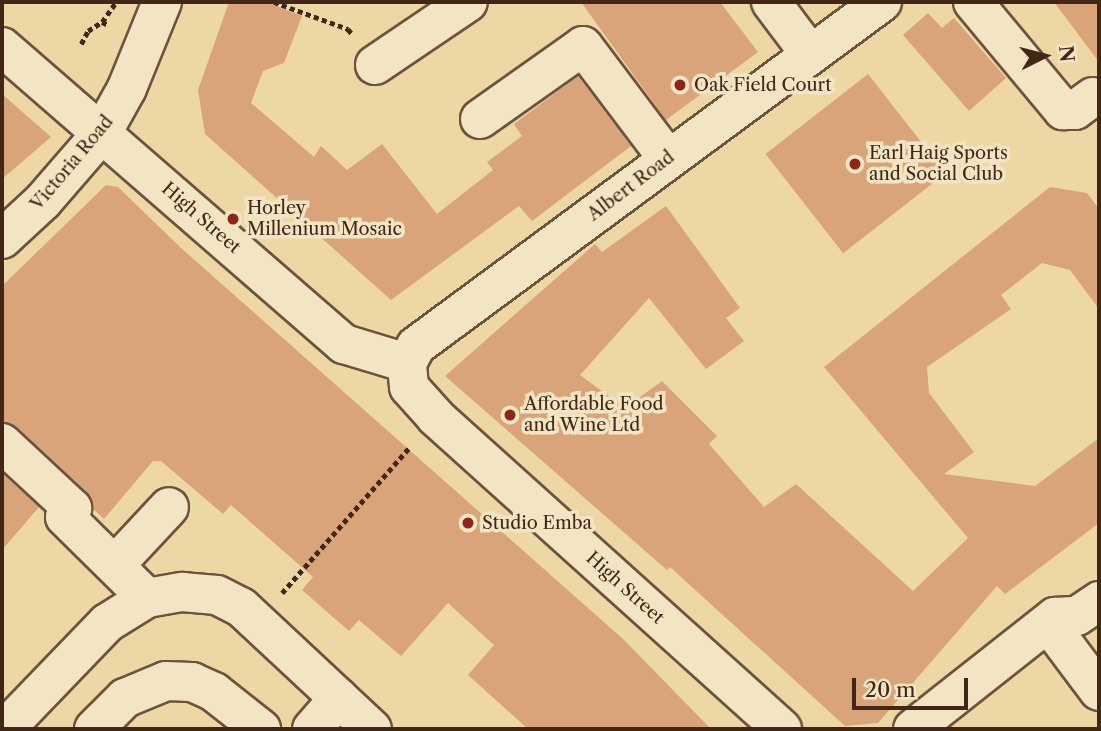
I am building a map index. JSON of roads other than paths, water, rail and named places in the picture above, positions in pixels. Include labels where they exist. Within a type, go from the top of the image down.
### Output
[{"type":"street","name":"Victoria Road","points":[[2,239],[43,201],[102,133],[127,88],[162,2]]},
{"type":"street","points":[[375,65],[468,2]]},
{"type":"street","points":[[771,2],[810,54]]},
{"type":"street","name":"Albert Road","points":[[408,375],[416,346],[882,2]]},
{"type":"street","points":[[973,2],[1063,110],[1076,110],[1093,97]]},
{"type":"street","points":[[480,119],[583,46],[668,159]]},
{"type":"street","name":"High Street","points":[[2,47],[344,344],[408,375],[436,417],[782,729]]},
{"type":"street","points":[[2,443],[72,508],[65,517],[147,598]]},
{"type":"street","points":[[115,565],[169,508]]},
{"type":"street","points":[[5,729],[107,623],[147,598],[182,592],[217,595],[257,621],[372,729]]},
{"type":"street","points":[[913,729],[1051,620],[1077,616],[1099,600]]},
{"type":"street","points":[[1051,620],[1099,691]]},
{"type":"street","points":[[94,729],[125,698],[166,681],[192,682],[214,692],[261,729]]},
{"type":"street","points":[[312,729],[340,698]]},
{"type":"place","name":"Oak Field Court","points":[[680,85]]},
{"type":"place","name":"Earl Haig Sports and Social Club","points":[[855,164]]},
{"type":"place","name":"Horley Millenium Mosaic","points":[[233,219]]},
{"type":"place","name":"Affordable Food and Wine Ltd","points":[[510,415]]},
{"type":"place","name":"Studio Emba","points":[[468,523]]}]
